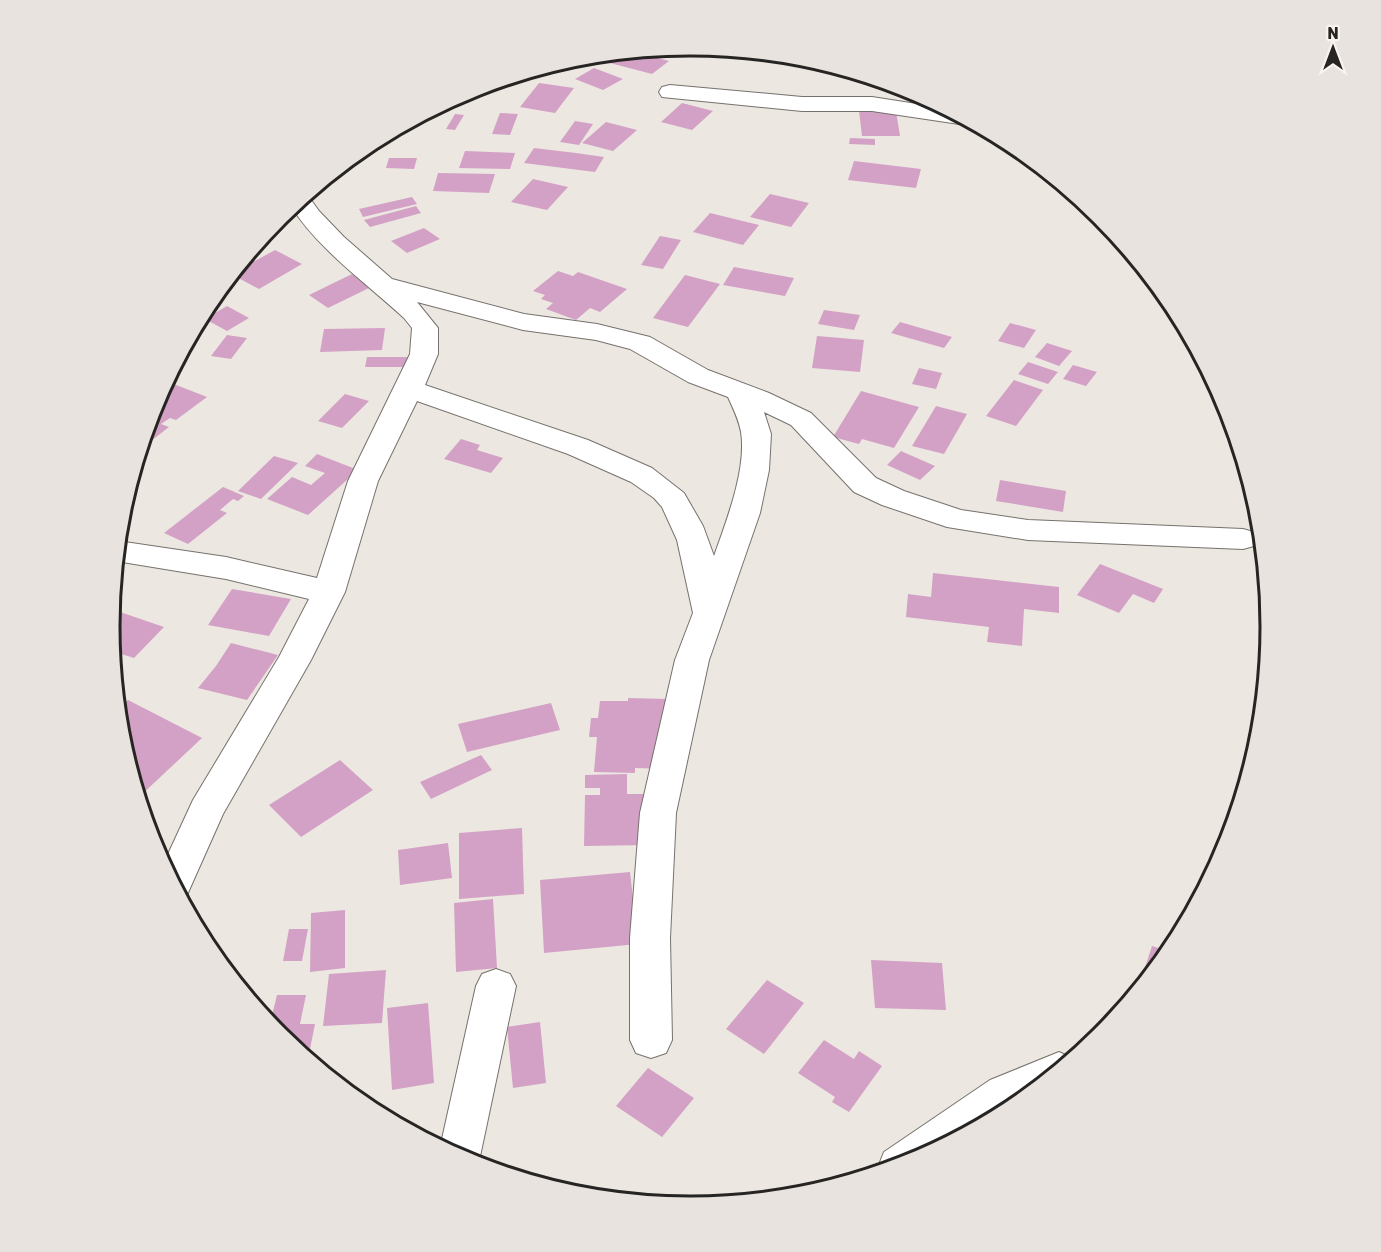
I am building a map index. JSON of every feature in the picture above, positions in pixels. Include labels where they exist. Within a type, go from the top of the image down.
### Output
[{"type":"street","points":[[670,92],[802,104],[872,104],[944,115]]},
{"type":"street","points":[[177,875],[207,810],[294,660],[328,592],[363,481],[424,354],[425,328],[413,312],[309,215],[304,207]]},
{"type":"street","points":[[384,285],[523,322],[621,336],[640,343],[698,376],[801,419],[865,485],[893,498],[958,520],[1028,530],[1243,539]]},
{"type":"street","points":[[409,389],[521,425],[617,462],[653,483],[673,500],[685,523],[698,554],[709,613]]},
{"type":"street","points":[[651,1040],[650,938],[658,813],[692,660],[745,513],[754,470],[756,434],[750,413],[740,393]]},
{"type":"street","points":[[125,552],[226,568],[328,592]]},
{"type":"street","points":[[462,1149],[496,986]]},
{"type":"street","points":[[939,1140],[1005,1094],[1034,1082]]},
{"type":"building","points":[[653,57],[669,61],[652,74],[610,63],[616,60]]},
{"type":"building","points":[[594,68],[623,79],[603,90],[575,79]]},
{"type":"building","points":[[539,83],[574,88],[555,113],[520,107]]},
{"type":"building","points":[[682,103],[713,111],[692,130],[661,122]]},
{"type":"building","points":[[859,111],[896,111],[900,136],[862,136]]},
{"type":"building","points":[[500,113],[518,114],[510,135],[492,134]]},
{"type":"building","points":[[455,114],[464,115],[455,130],[446,129]]},
{"type":"building","points":[[575,121],[593,124],[579,145],[560,142]]},
{"type":"building","points":[[606,122],[637,130],[613,151],[582,143]]},
{"type":"building","points":[[850,138],[875,139],[875,145],[849,144]]},
{"type":"building","points":[[534,148],[604,157],[595,172],[524,163]]},
{"type":"building","points":[[465,151],[515,153],[510,169],[459,168]]},
{"type":"building","points":[[389,158],[417,158],[414,169],[386,168]]},
{"type":"building","points":[[854,161],[921,169],[916,188],[848,180]]},
{"type":"building","points":[[438,173],[495,174],[489,193],[433,191]]},
{"type":"building","points":[[533,179],[568,187],[547,210],[511,202]]},
{"type":"building","points":[[770,194],[809,203],[791,227],[750,217]]},
{"type":"building","points":[[412,197],[417,204],[363,217],[359,209]]},
{"type":"building","points":[[416,206],[421,213],[370,227],[364,220]]},
{"type":"building","points":[[710,213],[759,225],[743,245],[693,232]]},
{"type":"building","points":[[424,228],[440,239],[407,253],[391,241]]},
{"type":"building","points":[[660,236],[681,240],[663,269],[641,265]]},
{"type":"building","points":[[275,250],[302,264],[259,289],[239,278],[251,263]]},
{"type":"building","points":[[734,267],[794,278],[785,296],[723,285]]},
{"type":"building","points":[[558,271],[573,276],[578,272],[627,289],[600,312],[590,308],[576,320],[546,309],[553,303],[541,299],[545,295],[533,291]]},
{"type":"building","points":[[352,274],[371,287],[328,308],[309,295]]},
{"type":"building","points":[[685,275],[720,284],[688,327],[653,318]]},
{"type":"building","points":[[227,306],[249,318],[227,331],[209,321],[213,315]]},
{"type":"building","points":[[824,310],[860,315],[854,330],[818,324]]},
{"type":"building","points":[[900,322],[952,337],[944,348],[891,333]]},
{"type":"building","points":[[1010,323],[1036,330],[1024,348],[998,341]]},
{"type":"building","points":[[385,328],[382,350],[320,352],[324,329]]},
{"type":"building","points":[[227,335],[247,338],[231,359],[211,356]]},
{"type":"building","points":[[817,336],[864,340],[860,372],[812,368]]},
{"type":"building","points":[[1047,343],[1072,351],[1059,366],[1035,357]]},
{"type":"building","points":[[367,357],[411,357],[409,367],[365,367]]},
{"type":"building","points":[[1028,362],[1058,372],[1048,384],[1018,374]]},
{"type":"building","points":[[1073,365],[1097,372],[1086,386],[1063,379]]},
{"type":"building","points":[[919,368],[942,373],[936,389],[912,384]]},
{"type":"building","points":[[1014,380],[1043,390],[1016,426],[986,416]]},
{"type":"building","points":[[174,384],[207,397],[176,420],[170,418],[161,424],[169,427],[151,441]]},
{"type":"building","points":[[861,391],[919,407],[894,448],[862,439],[859,444],[833,437]]},
{"type":"building","points":[[345,394],[369,401],[342,428],[318,421]]},
{"type":"building","points":[[936,406],[967,414],[944,454],[912,446]]},
{"type":"building","points":[[461,439],[480,445],[477,450],[503,458],[491,473],[444,459]]},
{"type":"building","points":[[901,451],[935,466],[920,480],[887,465]]},
{"type":"building","points":[[317,454],[358,470],[308,515],[267,499],[292,477],[311,485],[325,473],[305,466]]},
{"type":"building","points":[[274,456],[298,463],[261,499],[238,491]]},
{"type":"building","points":[[1000,480],[1066,491],[1063,512],[996,501]]},
{"type":"building","points":[[223,487],[244,496],[238,501],[233,499],[220,510],[227,513],[188,544],[164,533]]},
{"type":"building","points":[[1100,564],[1163,589],[1154,603],[1133,594],[1119,613],[1077,595]]},
{"type":"building","points":[[933,573],[1059,587],[1059,613],[1024,609],[1022,646],[987,642],[989,627],[906,617],[908,594],[931,597]]},
{"type":"building","points":[[232,589],[291,599],[269,636],[208,625]]},
{"type":"building","points":[[120,612],[164,627],[134,658],[121,654]]},
{"type":"building","points":[[231,643],[278,655],[247,700],[198,688]]},
{"type":"building","points":[[628,698],[668,699],[665,769],[635,768],[635,773],[594,772],[597,737],[589,737],[591,718],[598,718],[600,701],[628,701]]},
{"type":"building","points":[[128,700],[202,738],[145,792],[131,737],[125,702]]},
{"type":"building","points":[[551,703],[560,730],[467,752],[458,724]]},
{"type":"building","points":[[481,755],[492,770],[431,799],[420,782]]},
{"type":"building","points":[[340,760],[373,790],[301,837],[269,805]]},
{"type":"building","points":[[627,774],[627,794],[647,794],[648,845],[584,846],[585,795],[600,795],[600,788],[585,788],[585,775]]},
{"type":"building","points":[[522,828],[524,894],[459,899],[459,833]]},
{"type":"building","points":[[448,843],[452,878],[400,885],[398,850]]},
{"type":"building","points":[[630,872],[638,944],[544,953],[540,880]]},
{"type":"building","points":[[493,899],[497,968],[456,972],[454,903]]},
{"type":"building","points":[[345,910],[345,968],[310,972],[311,913]]},
{"type":"building","points":[[289,929],[308,929],[302,961],[283,961]]},
{"type":"building","points":[[1152,946],[1161,949],[1144,972]]},
{"type":"building","points":[[871,960],[942,963],[946,1010],[875,1008]]},
{"type":"building","points":[[386,970],[382,1023],[323,1026],[329,974]]},
{"type":"building","points":[[767,980],[804,1003],[764,1054],[726,1029]]},
{"type":"building","points":[[277,995],[306,995],[300,1024],[315,1024],[310,1051],[287,1029],[273,1013]]},
{"type":"building","points":[[428,1003],[434,1083],[392,1090],[387,1008]]},
{"type":"building","points":[[540,1022],[546,1083],[513,1088],[507,1027]]},
{"type":"building","points":[[824,1040],[854,1059],[859,1051],[882,1066],[849,1112],[832,1102],[835,1097],[798,1073]]},
{"type":"building","points":[[648,1068],[694,1098],[662,1137],[616,1106]]}]
